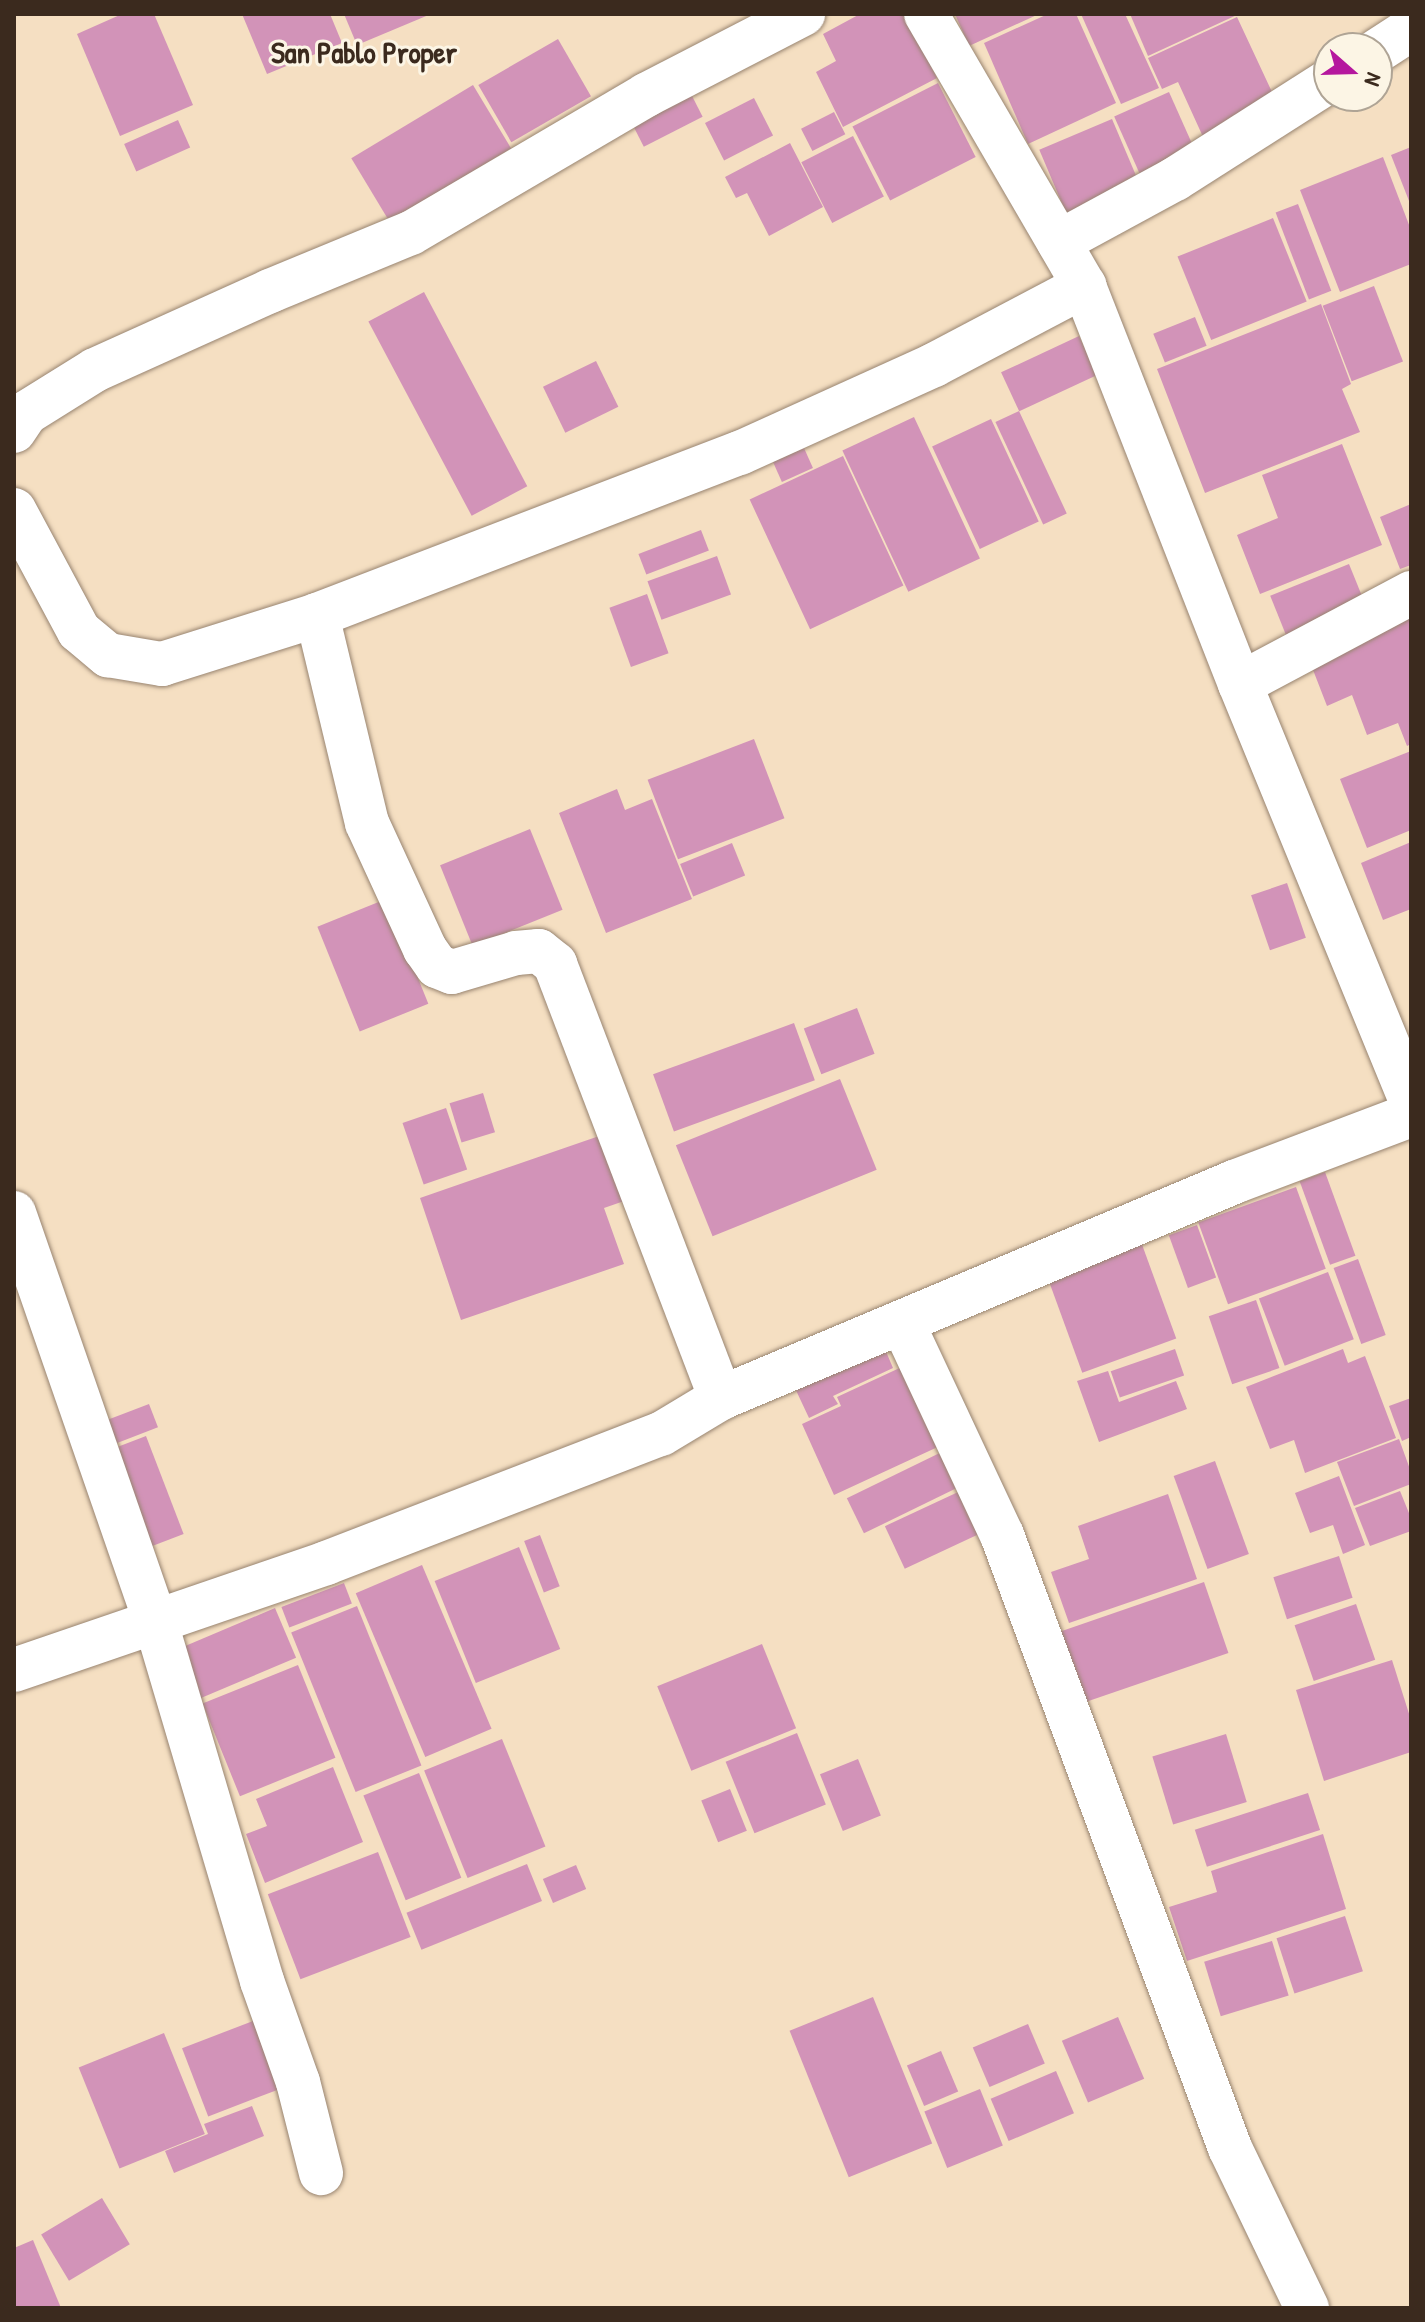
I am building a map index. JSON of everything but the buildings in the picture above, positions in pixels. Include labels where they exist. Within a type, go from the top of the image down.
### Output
[{"type":"street","points":[[14,431],[26,413],[95,370],[270,291],[411,233],[646,95],[803,14]]},
{"type":"street","points":[[14,1670],[326,1563],[661,1434],[721,1398],[903,1324],[1234,1182],[1410,1099],[1240,684],[1084,286],[926,14]]},
{"type":"street","points":[[1393,41],[1411,29]]},
{"type":"street","points":[[1059,242],[1175,179],[1313,91]]},
{"type":"street","points":[[14,510],[79,631],[108,655],[162,664],[317,615],[740,453],[934,365],[1084,286]]},
{"type":"street","points":[[1240,684],[1411,593]]},
{"type":"street","points":[[317,615],[367,823],[425,949],[437,966],[452,972],[516,953],[539,951],[555,964],[721,1398]]},
{"type":"street","points":[[14,1213],[156,1623],[262,1981],[298,2082],[321,2173]]},
{"type":"street","points":[[903,1324],[1002,1535],[1230,2148],[1307,2308]]},
{"type":"district","name":"San Pablo Proper","points":[[364,52]]}]
